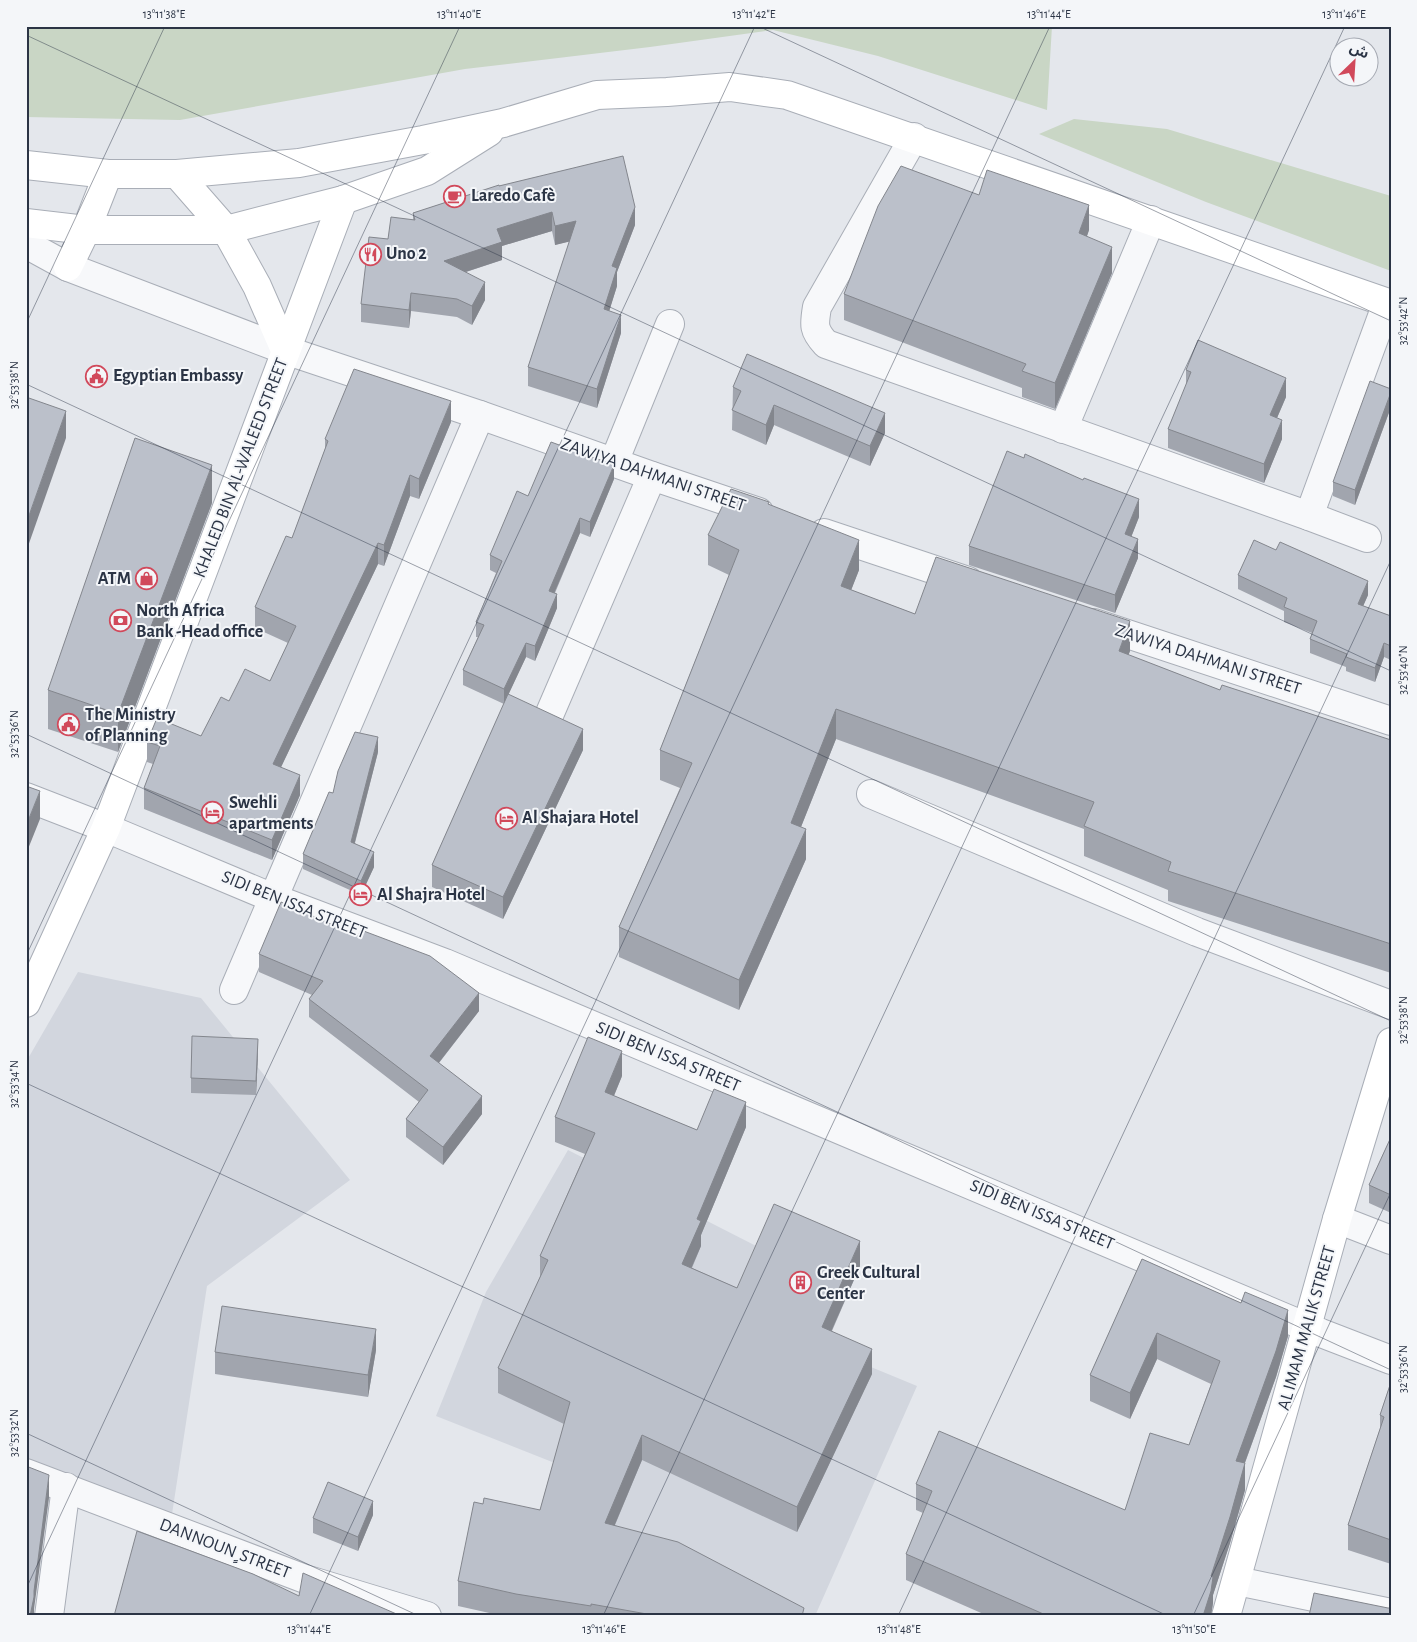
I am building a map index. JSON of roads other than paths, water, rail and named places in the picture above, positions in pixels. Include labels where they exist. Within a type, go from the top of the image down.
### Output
[{"type":"main road","points":[[26,165],[108,174],[177,174],[299,163],[503,123],[597,95],[730,87],[787,94],[1389,304]]},
{"type":"main road","points":[[26,223],[86,230],[226,230],[342,200],[427,171],[503,123]]},
{"type":"main road","points":[[68,267],[86,230],[108,174]]},
{"type":"main road","points":[[177,174],[226,230],[257,286],[285,350]]},
{"type":"main road","name":"KHALED BIN AL-WALEED STREET","points":[[26,1003],[106,828],[342,200]]},
{"type":"main road","name":"AL IMAM MALIK STREET","points":[[1226,1616],[1337,1219],[1391,1042]]},
{"type":"street","points":[[914,137],[817,307],[815,321],[817,334],[826,344],[1367,538]]},
{"type":"street","points":[[1064,429],[1151,220]]},
{"type":"street","name":"ZAWIYA DAHMANI STREET","points":[[26,244],[68,267],[285,350],[480,415],[652,476],[993,589]]},
{"type":"street","points":[[1309,516],[1389,304]]},
{"type":"street","points":[[614,462],[670,324]]},
{"type":"street","points":[[234,990],[480,415]]},
{"type":"street","points":[[550,713],[652,476]]},
{"type":"street","name":"ZAWIYA DAHMANI STREET","points":[[1069,614],[1391,721]]},
{"type":"street","points":[[871,794],[1197,932],[1391,1005]]},
{"type":"street","name":"SIDI BEN ISSA STREET","points":[[26,797],[106,828],[273,898],[454,967],[1307,1327],[1391,1360]]},
{"type":"street","points":[[1337,1219],[1391,1240]]},
{"type":"street","name":"DANNOUN ٍSTREET","points":[[26,1473],[305,1579],[427,1616]]},
{"type":"street","points":[[49,1616],[66,1487]]},
{"type":"street","points":[[1237,1581],[1391,1613]]},
{"type":"place","name":"Laredo Cafè","points":[[455,196]]},
{"type":"place","name":"Uno 2","points":[[370,254]]},
{"type":"place","name":"Egyptian Embassy","points":[[97,376]]},
{"type":"place","name":"ATM","points":[[147,579]]},
{"type":"place","name":"North Africa Bank -Head office","points":[[120,621]]},
{"type":"place","name":"The Ministry of Planning","points":[[69,725]]},
{"type":"place","name":"Swehli apartments","points":[[213,813]]},
{"type":"place","name":"Al Shajara Hotel","points":[[506,818]]},
{"type":"place","name":"Al Shajra Hotel","points":[[361,895]]},
{"type":"place","name":"Greek Cultural Center","points":[[801,1283]]}]
